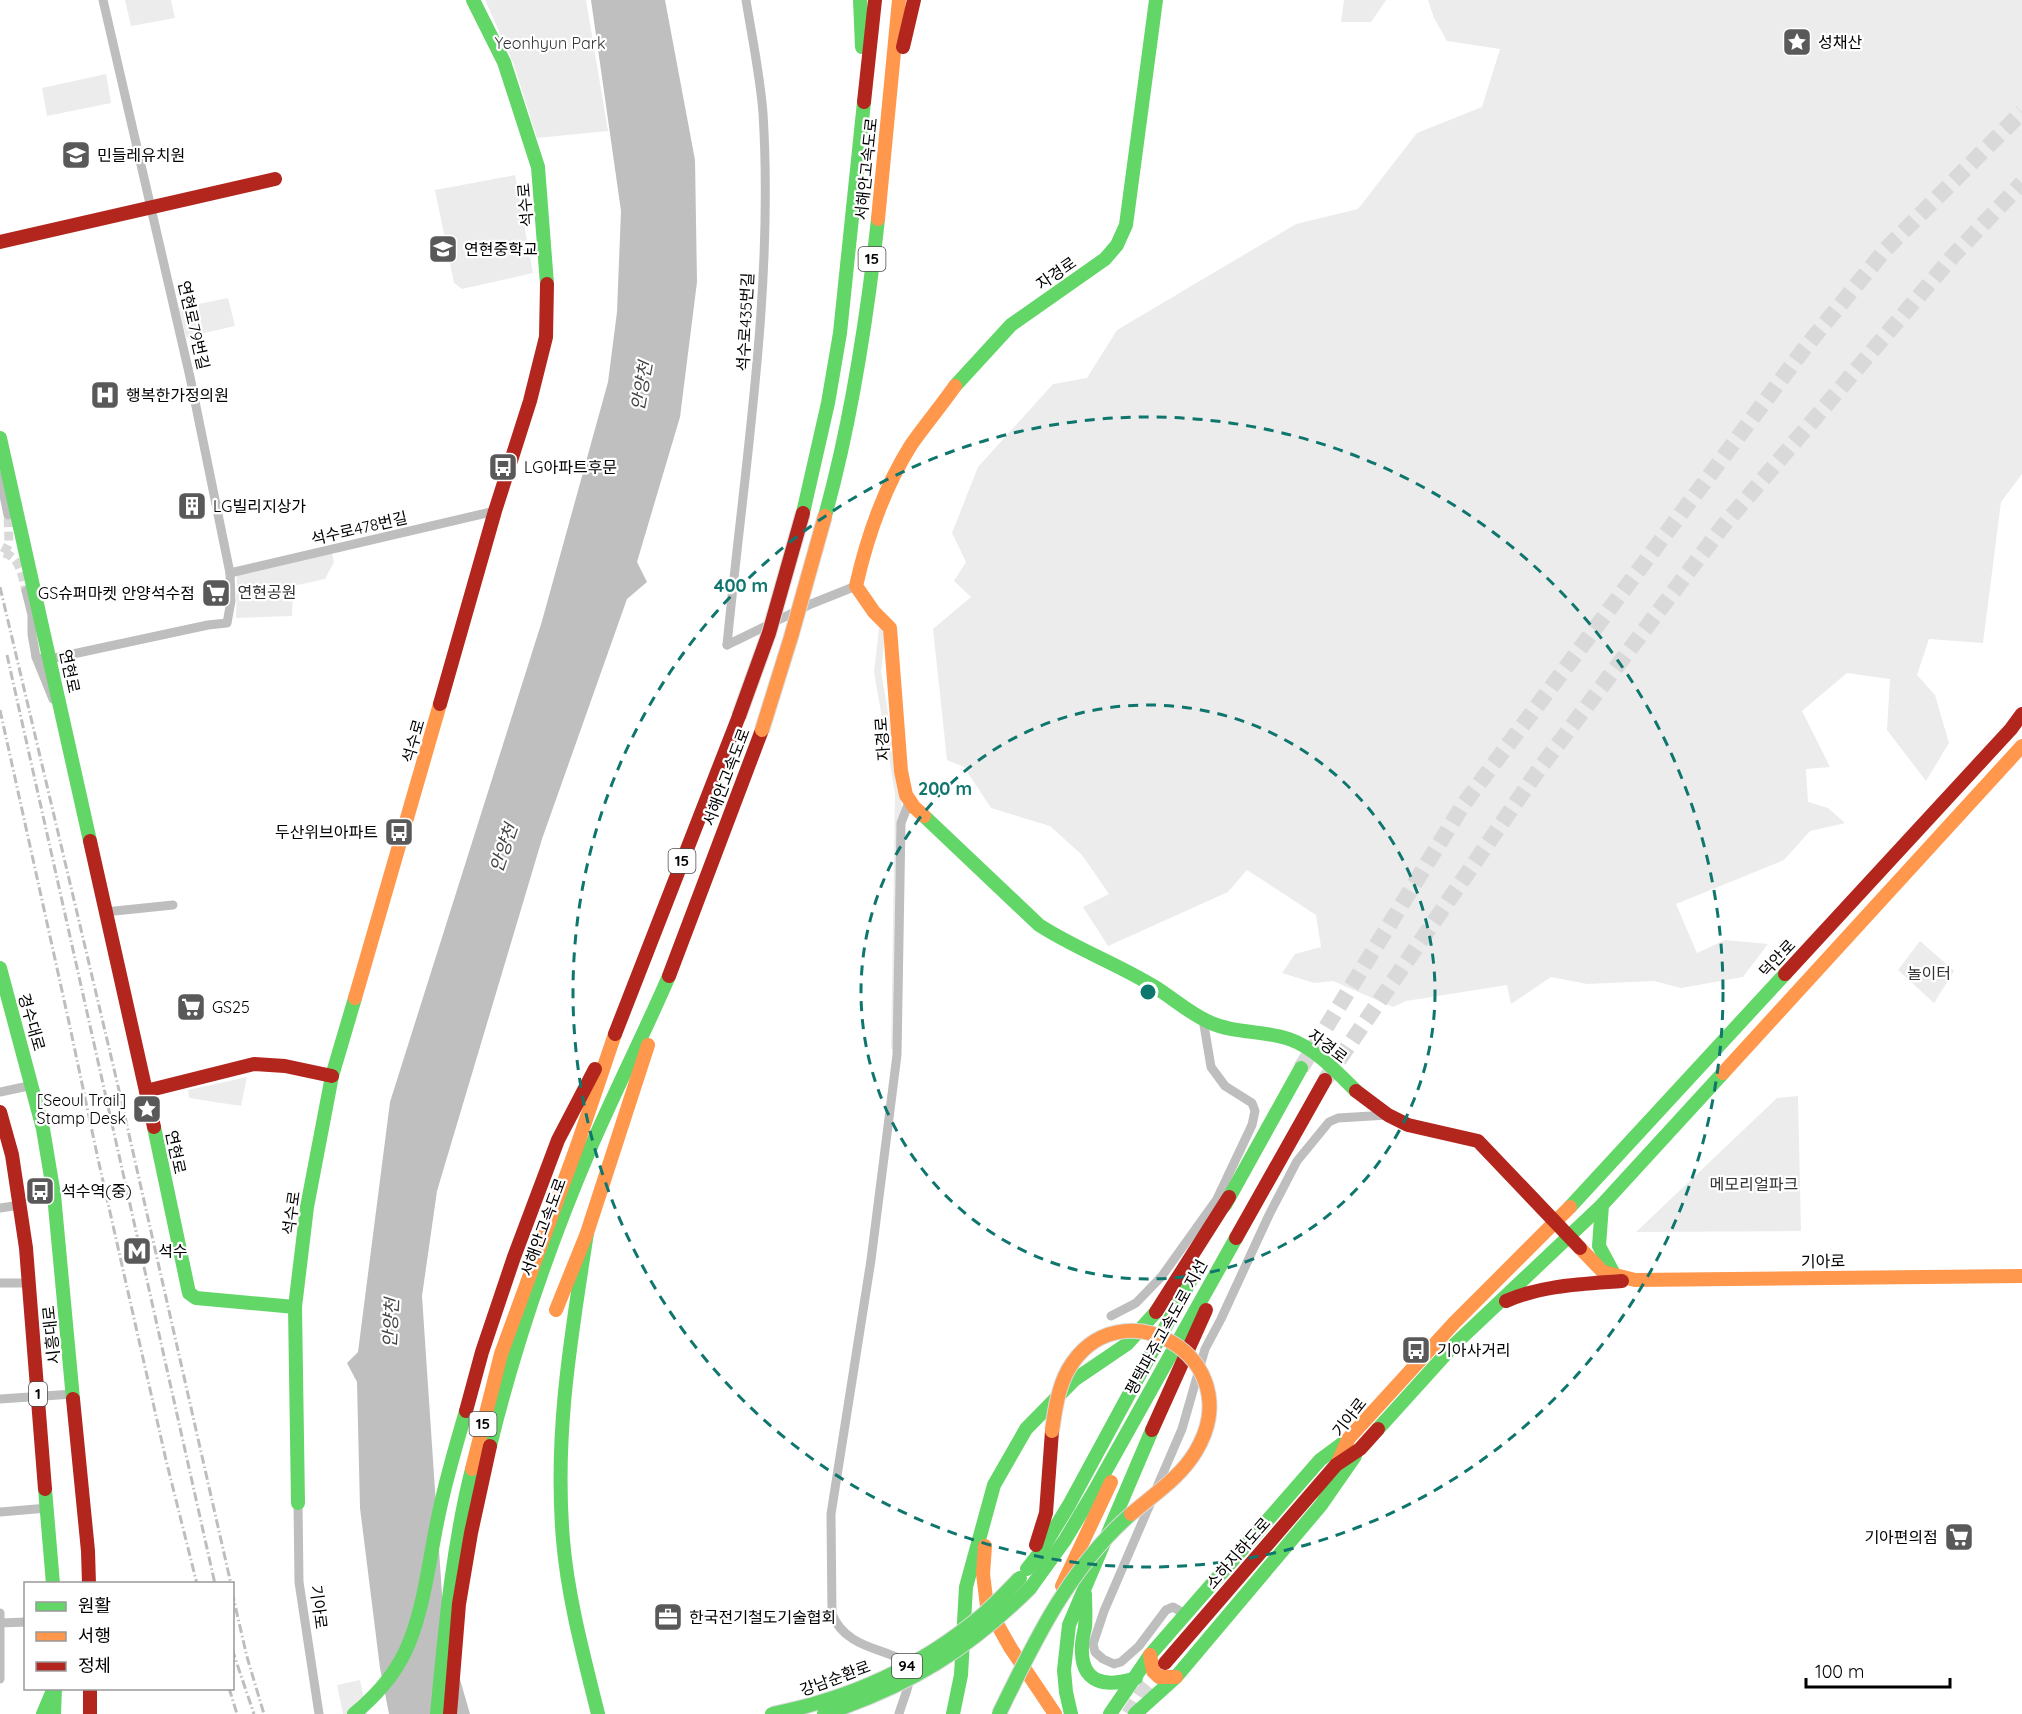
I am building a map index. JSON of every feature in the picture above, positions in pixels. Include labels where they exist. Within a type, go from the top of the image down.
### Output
[{"type":"main road","name":"석수로","points":[[297,1503],[295,1307],[307,1207],[332,1076],[396,861],[495,511],[530,401],[546,337],[547,285],[538,167],[504,62],[472,0]]},
{"type":"main road","points":[[860,0],[864,110]]},
{"type":"main road","name":"서해안고속도로","points":[[450,1714],[461,1592],[476,1509],[514,1360],[583,1149],[625,1006],[739,716],[769,633],[803,513],[828,403],[840,333],[875,0]]},
{"type":"main road","name":"서해안고속도로","points":[[437,1714],[448,1589],[464,1501],[501,1354],[583,1149],[672,970],[762,730],[791,637],[843,451],[866,310],[899,0]]},
{"type":"main road","points":[[889,106],[914,0]]},
{"type":"main road","name":"자경로","points":[[1156,0],[1126,225],[1117,245],[1105,259],[1011,325],[960,379],[911,446],[884,496],[862,559],[856,586],[874,612],[890,628],[901,771],[906,795],[914,807],[1039,925],[1061,939],[1155,987],[1203,1019],[1230,1030],[1287,1038],[1301,1044],[1334,1068],[1358,1093],[1388,1115],[1408,1125],[1478,1141],[1555,1223]]},
{"type":"main road","points":[[0,242],[275,179]]},
{"type":"main road","name":"연현로","points":[[0,438],[43,658],[68,742],[189,1293],[196,1298],[295,1307]]},
{"type":"main road","name":"덕안로","points":[[1555,1223],[2012,729],[2022,714]]},
{"type":"main road","points":[[1568,1237],[1602,1205],[2022,746]]},
{"type":"main road","name":"경수대로","points":[[0,968],[33,1085]]},
{"type":"main road","points":[[556,1310],[587,1233],[672,970]]},
{"type":"main road","points":[[354,1714],[369,1702],[387,1682],[409,1644],[417,1618],[444,1490],[482,1352],[514,1257],[558,1140],[625,1006]]},
{"type":"main road","points":[[146,1091],[255,1064],[285,1066],[332,1076]]},
{"type":"main road","name":"평택파주고속도로 지선","points":[[1023,1573],[1041,1551],[1069,1505],[1123,1407],[1193,1275],[1229,1197],[1301,1068]]},
{"type":"main road","name":"평택파주고속도로 지선","points":[[1031,1587],[1065,1540],[1096,1488],[1325,1080]]},
{"type":"main road","name":"시흥대로","points":[[33,1085],[44,1129],[54,1195],[89,1582]]},
{"type":"main road","name":"1","points":[[0,1112],[12,1155],[20,1205]]},
{"type":"main road","points":[[953,1714],[961,1675],[966,1587],[994,1485],[1026,1429],[1047,1406],[1074,1380],[1127,1344],[1147,1324],[1166,1299],[1229,1197]]},
{"type":"main road","name":"시흥대로","points":[[20,1205],[39,1396],[53,1582]]},
{"type":"main road","points":[[1602,1205],[1599,1246],[1615,1276]]},
{"type":"main road","points":[[1071,1714],[1064,1690],[1065,1647],[1069,1625],[1146,1444],[1251,1210]]},
{"type":"main road","name":"기아로","points":[[1336,1466],[1349,1438],[1454,1323],[1555,1223],[1603,1272],[1635,1280],[2022,1276]]},
{"type":"main road","points":[[587,1233],[565,1380],[562,1435],[563,1531],[570,1594],[598,1714]]},
{"type":"main road","name":"기아로","points":[[1336,1466],[1360,1449],[1454,1345],[1568,1237]]},
{"type":"main road","points":[[1493,1307],[1519,1294],[1635,1280]]},
{"type":"main road","points":[[1023,1573],[1046,1513],[1056,1398],[1073,1363],[1091,1344],[1121,1331],[1153,1332],[1174,1341],[1195,1360],[1208,1387],[1210,1416],[1207,1428],[1194,1455],[1179,1473],[1104,1538],[1083,1563],[1048,1616]]},
{"type":"main road","points":[[999,1714],[1132,1439],[1138,1412]]},
{"type":"main road","points":[[1110,1714],[1150,1655],[1185,1614],[1320,1460],[1349,1438]]},
{"type":"main road","points":[[1137,1713],[1176,1677],[1321,1505],[1360,1449]]},
{"type":"main road","name":"소하지하도로","points":[[1165,1663],[1336,1466]]},
{"type":"main road","points":[[994,1485],[983,1574],[987,1606],[1029,1677],[1055,1714]]},
{"type":"main road","name":"강남순환로","points":[[772,1714],[844,1696],[904,1668],[938,1648],[975,1621],[1023,1573]]},
{"type":"main road","name":"강남순환로","points":[[823,1714],[882,1693],[951,1656],[1004,1615],[1031,1587]]},
{"type":"main road","points":[[1084,1591],[1085,1625],[1082,1650],[1086,1669],[1096,1681],[1105,1684],[1121,1683],[1136,1678]]},
{"type":"main road","points":[[1150,1655],[1153,1671],[1159,1677],[1176,1677]]},
{"type":"main road","points":[[1029,1677],[1046,1714]]},
{"type":"main road","points":[[43,1714],[55,1690]]},
{"type":"main road","points":[[54,1714],[55,1690]]},
{"type":"main road","points":[[90,1690],[90,1714]]},
{"type":"street","name":"연현로79번길","points":[[43,658],[226,623],[231,601],[230,573],[190,377],[103,0]]},
{"type":"street","name":"석수로435번길","points":[[746,0],[763,111],[765,178],[763,294],[754,412],[727,645],[812,604],[856,586]]},
{"type":"street","points":[[0,476],[8,515]]},
{"type":"street","name":"석수로478번길","points":[[230,573],[495,511]]},
{"type":"street","points":[[26,591],[32,615],[32,634],[43,658]]},
{"type":"street","points":[[898,1714],[909,1681],[909,1669],[903,1660],[857,1643],[843,1633],[836,1625],[832,1614],[831,1514],[871,1260],[897,1055],[901,823],[910,800]]},
{"type":"street","points":[[105,912],[173,905]]},
{"type":"street","points":[[1111,1316],[1136,1303],[1162,1276],[1217,1199],[1252,1125],[1255,1111],[1252,1103],[1225,1086],[1211,1067],[1203,1019]]},
{"type":"street","points":[[0,1092],[33,1085]]},
{"type":"street","points":[[1185,1614],[1173,1607],[1166,1610],[1138,1646],[1121,1662],[1114,1664],[1095,1652],[1093,1644],[1104,1611],[1182,1429],[1202,1346],[1221,1320],[1269,1215],[1298,1161],[1329,1122],[1338,1118],[1388,1115]]},
{"type":"street","points":[[0,1208],[20,1205]]},
{"type":"street","points":[[0,1283],[28,1283]]},
{"type":"street","points":[[1136,1303],[1146,1313]]},
{"type":"street","points":[[0,1399],[73,1394]]},
{"type":"street","name":"기아로","points":[[297,1503],[299,1582],[319,1714]]},
{"type":"street","points":[[0,1512],[48,1508]]},
{"type":"street","points":[[0,1613],[0,1679]]},
{"type":"street","points":[[0,1623],[24,1622]]},
{"type":"green space","points":[[125,0],[171,0],[175,18],[131,26]]},
{"type":"green space","name":"Yeonhyun Park","points":[[485,0],[586,0],[608,131],[537,138],[514,65]]},
{"type":"green space","points":[[1344,0],[1386,0],[1371,22],[1341,22]]},
{"type":"green space","points":[[1428,0],[2022,0],[2022,474],[2001,502],[1983,643],[1929,639],[1917,675],[1935,695],[1949,743],[1926,781],[1887,730],[1890,679],[1847,673],[1802,711],[1830,767],[1806,769],[1808,802],[1828,808],[1845,823],[1810,831],[1784,860],[1676,904],[1697,953],[1725,940],[1768,944],[1743,977],[1681,988],[1654,981],[1587,984],[1551,977],[1511,1004],[1507,985],[1406,1001],[1393,1007],[1333,981],[1314,983],[1282,973],[1295,954],[1321,947],[1316,915],[1247,870],[1228,892],[1108,946],[1083,907],[1109,894],[1082,855],[1050,826],[991,808],[964,767],[947,760],[933,629],[971,597],[954,581],[966,562],[952,533],[978,467],[1053,384],[1087,378],[1117,330],[1296,224],[1358,209],[1417,133],[1482,107],[1500,49],[1447,41],[1434,18]]},
{"type":"green space","points":[[106,74],[111,103],[47,116],[42,88]]},
{"type":"green space","points":[[515,175],[533,273],[462,289],[454,283],[435,190]]},
{"type":"green space","points":[[228,298],[235,326],[186,337],[179,308]]},
{"type":"green space","name":"연현공원","points":[[332,553],[334,562],[325,579],[293,586],[292,616],[236,618],[237,574]]},
{"type":"green space","points":[[880,620],[885,636],[881,671],[902,807],[899,1048],[891,1049],[895,793],[874,672]]},
{"type":"green space","name":"놀이터","points":[[1920,941],[1954,971],[1934,1003],[1898,970]]},
{"type":"green space","points":[[247,1077],[241,1106],[189,1098],[188,1090]]},
{"type":"green space","name":"메모리얼파크","points":[[1798,1096],[1801,1231],[1636,1232],[1777,1098]]},
{"type":"green space","points":[[360,1680],[367,1714],[343,1714],[337,1685]]},
{"type":"water","name":"안양천","points":[[591,0],[665,0],[695,160],[697,282],[680,417],[637,562],[647,582],[627,599],[542,839],[437,1191],[422,1296],[444,1624],[470,1714],[389,1714],[380,1668],[360,1508],[357,1382],[347,1363],[358,1352],[390,1102],[542,621],[608,382],[617,312],[621,211]]},
{"type":"tunnel","points":[[1301,1068],[1463,805],[1804,349],[1885,250],[2022,112]]},
{"type":"tunnel","points":[[1325,1080],[1537,772],[1723,526],[1953,256],[2022,183]]},
{"type":"tunnel","points":[[4,553],[9,543],[8,515]]},
{"type":"tunnel","points":[[4,553],[10,555],[17,563],[26,591]]},
{"type":"tunnel","points":[[1128,1714],[1162,1667]]},
{"type":"railway","points":[[0,587],[118,1086],[231,1582]]},
{"type":"railway","points":[[7,655],[215,1582]]},
{"type":"railway","points":[[0,710],[98,1159],[166,1460],[196,1582]]},
{"type":"railway","points":[[234,1601],[247,1657],[264,1714]]},
{"type":"railway","points":[[234,1655],[254,1714]]},
{"type":"railway","points":[[230,1690],[237,1714]]},
{"type":"traffic: fast","points":[[473,0],[504,62],[538,167],[547,284]]},
{"type":"traffic: fast","points":[[860,0],[862,47]]},
{"type":"traffic: fast","points":[[955,386],[1011,325],[1105,259],[1117,245],[1126,225],[1156,0]]},
{"type":"traffic: fast","points":[[803,513],[828,403],[840,333],[864,102]]},
{"type":"traffic: fast","points":[[825,516],[858,369],[878,219]]},
{"type":"traffic: fast","points":[[0,438],[90,841]]},
{"type":"traffic: fast","points":[[924,816],[1039,925],[1141,979],[1209,1022],[1219,1026],[1279,1036],[1299,1043],[1325,1061],[1356,1091]]},
{"type":"traffic: fast","points":[[0,968],[43,1129],[54,1195],[73,1399]]},
{"type":"traffic: fast","points":[[1570,1207],[1785,974]]},
{"type":"traffic: fast","points":[[490,1446],[534,1295],[575,1185],[669,976]]},
{"type":"traffic: fast","points":[[298,1503],[295,1307],[307,1207],[332,1076],[355,998]]},
{"type":"traffic: fast","points":[[1225,1205],[1301,1068]]},
{"type":"traffic: fast","points":[[1378,1429],[1454,1345],[1602,1205],[1723,1073]]},
{"type":"traffic: fast","points":[[154,1127],[189,1293],[196,1298],[295,1307]]},
{"type":"traffic: fast","points":[[1602,1205],[1599,1246],[1615,1276]]},
{"type":"traffic: fast","points":[[587,1233],[575,1310],[562,1424],[561,1501],[569,1584],[598,1714]]},
{"type":"traffic: fast","points":[[1031,1587],[1065,1540],[1096,1488],[1236,1238]]},
{"type":"traffic: fast","points":[[1027,1569],[1041,1551],[1069,1505],[1192,1278]]},
{"type":"traffic: fast","points":[[953,1714],[961,1675],[966,1587],[994,1485],[1026,1429],[1074,1380],[1127,1344],[1156,1312]]},
{"type":"traffic: fast","points":[[354,1714],[386,1682],[399,1663],[415,1628],[442,1500],[466,1411]]},
{"type":"traffic: fast","points":[[1071,1714],[1064,1670],[1069,1625],[1152,1430]]},
{"type":"traffic: fast","points":[[1110,1714],[1150,1655],[1320,1460],[1347,1440]]},
{"type":"traffic: fast","points":[[1135,1714],[1176,1677],[1321,1505],[1355,1456]]},
{"type":"traffic: fast","points":[[437,1714],[454,1560],[472,1469]]},
{"type":"traffic: fast","points":[[45,1489],[53,1582]]},
{"type":"traffic: fast","points":[[999,1714],[1040,1633],[1071,1582],[1109,1535],[1131,1514]]},
{"type":"traffic: fast","points":[[772,1714],[829,1700],[908,1666],[957,1635],[980,1617],[1020,1578]]},
{"type":"traffic: fast","points":[[824,1714],[883,1691],[936,1664],[984,1629],[1031,1587]]},
{"type":"traffic: fast","points":[[1085,1594],[1082,1646],[1085,1668],[1097,1680],[1105,1682],[1115,1683],[1136,1678]]},
{"type":"traffic: fast","points":[[43,1714],[53,1690]]},
{"type":"traffic: fast","points":[[54,1714],[55,1690]]},
{"type":"traffic: slow","points":[[878,219],[899,0]]},
{"type":"traffic: slow","points":[[924,816],[906,795],[901,771],[890,628],[874,612],[856,586],[871,531],[901,461],[955,386]]},
{"type":"traffic: slow","points":[[762,730],[825,516]]},
{"type":"traffic: slow","points":[[355,998],[440,704]]},
{"type":"traffic: slow","points":[[1723,1073],[2022,746]]},
{"type":"traffic: slow","points":[[472,1469],[501,1354],[615,1034]]},
{"type":"traffic: slow","points":[[556,1310],[587,1233],[648,1045]]},
{"type":"traffic: slow","points":[[1337,1464],[1349,1438],[1454,1323],[1570,1207]]},
{"type":"traffic: slow","points":[[1580,1248],[1603,1272],[1635,1280],[2022,1276]]},
{"type":"traffic: slow","points":[[1052,1431],[1057,1399],[1068,1370],[1090,1344],[1117,1332],[1145,1332],[1172,1342],[1193,1361],[1207,1386],[1209,1417],[1196,1451],[1175,1477],[1131,1514]]},
{"type":"traffic: slow","points":[[1062,1586],[1111,1482]]},
{"type":"traffic: slow","points":[[985,1546],[983,1574],[987,1606],[1010,1647],[1055,1714]]},
{"type":"traffic: slow","points":[[1150,1655],[1153,1671],[1159,1677],[1176,1677]]},
{"type":"traffic: jam","points":[[864,102],[875,0]]},
{"type":"traffic: jam","points":[[903,47],[914,0]]},
{"type":"traffic: jam","points":[[0,242],[275,179]]},
{"type":"traffic: jam","points":[[440,704],[495,511],[530,401],[546,337],[547,284]]},
{"type":"traffic: jam","points":[[739,716],[769,633],[803,513]]},
{"type":"traffic: jam","points":[[1785,974],[2011,729],[2022,714]]},
{"type":"traffic: jam","points":[[615,1034],[739,716]]},
{"type":"traffic: jam","points":[[669,976],[762,730]]},
{"type":"traffic: jam","points":[[90,841],[154,1127]]},
{"type":"traffic: jam","points":[[146,1091],[254,1064],[285,1066],[332,1076]]},
{"type":"traffic: jam","points":[[466,1411],[482,1352],[514,1257],[558,1140],[595,1069]]},
{"type":"traffic: jam","points":[[1236,1238],[1325,1080]]},
{"type":"traffic: jam","points":[[1356,1091],[1388,1115],[1408,1125],[1478,1141],[1580,1248]]},
{"type":"traffic: jam","points":[[0,1112],[12,1155],[26,1248],[45,1489]]},
{"type":"traffic: jam","points":[[1156,1312],[1229,1197]]},
{"type":"traffic: jam","points":[[1506,1301],[1548,1288],[1622,1281]]},
{"type":"traffic: jam","points":[[1152,1430],[1206,1310]]},
{"type":"traffic: jam","points":[[73,1399],[89,1582]]},
{"type":"traffic: jam","points":[[1165,1663],[1336,1465],[1360,1449],[1378,1429]]},
{"type":"traffic: jam","points":[[1036,1545],[1046,1513],[1052,1431]]},
{"type":"traffic: jam","points":[[450,1714],[459,1604],[471,1533],[490,1446]]},
{"type":"traffic: jam","points":[[90,1690],[90,1714]]},
{"type":"place","name":"성채산","points":[[1797,42]]},
{"type":"place","name":"민들레유치원","points":[[76,155]]},
{"type":"place","name":"연현중학교","points":[[443,249]]},
{"type":"place","name":"행복한가정의원","points":[[105,395]]},
{"type":"place","name":"LG아파트후문","points":[[503,467]]},
{"type":"place","name":"LG빌리지상가","points":[[192,506]]},
{"type":"place","name":"GS슈퍼마켓 안양석수점","points":[[216,593]]},
{"type":"place","name":"두산위브아파트","points":[[399,832]]},
{"type":"place","name":"GS25","points":[[191,1007]]},
{"type":"place","name":"[Seoul Trail] Stamp Desk","points":[[147,1109]]},
{"type":"place","name":"석수역(중)","points":[[40,1191]]},
{"type":"place","name":"석수","points":[[137,1251]]},
{"type":"place","name":"기아사거리","points":[[1416,1350]]},
{"type":"place","name":"기아편의점","points":[[1959,1537]]},
{"type":"place","name":"한국전기철도기술협회","points":[[668,1617]]}]
